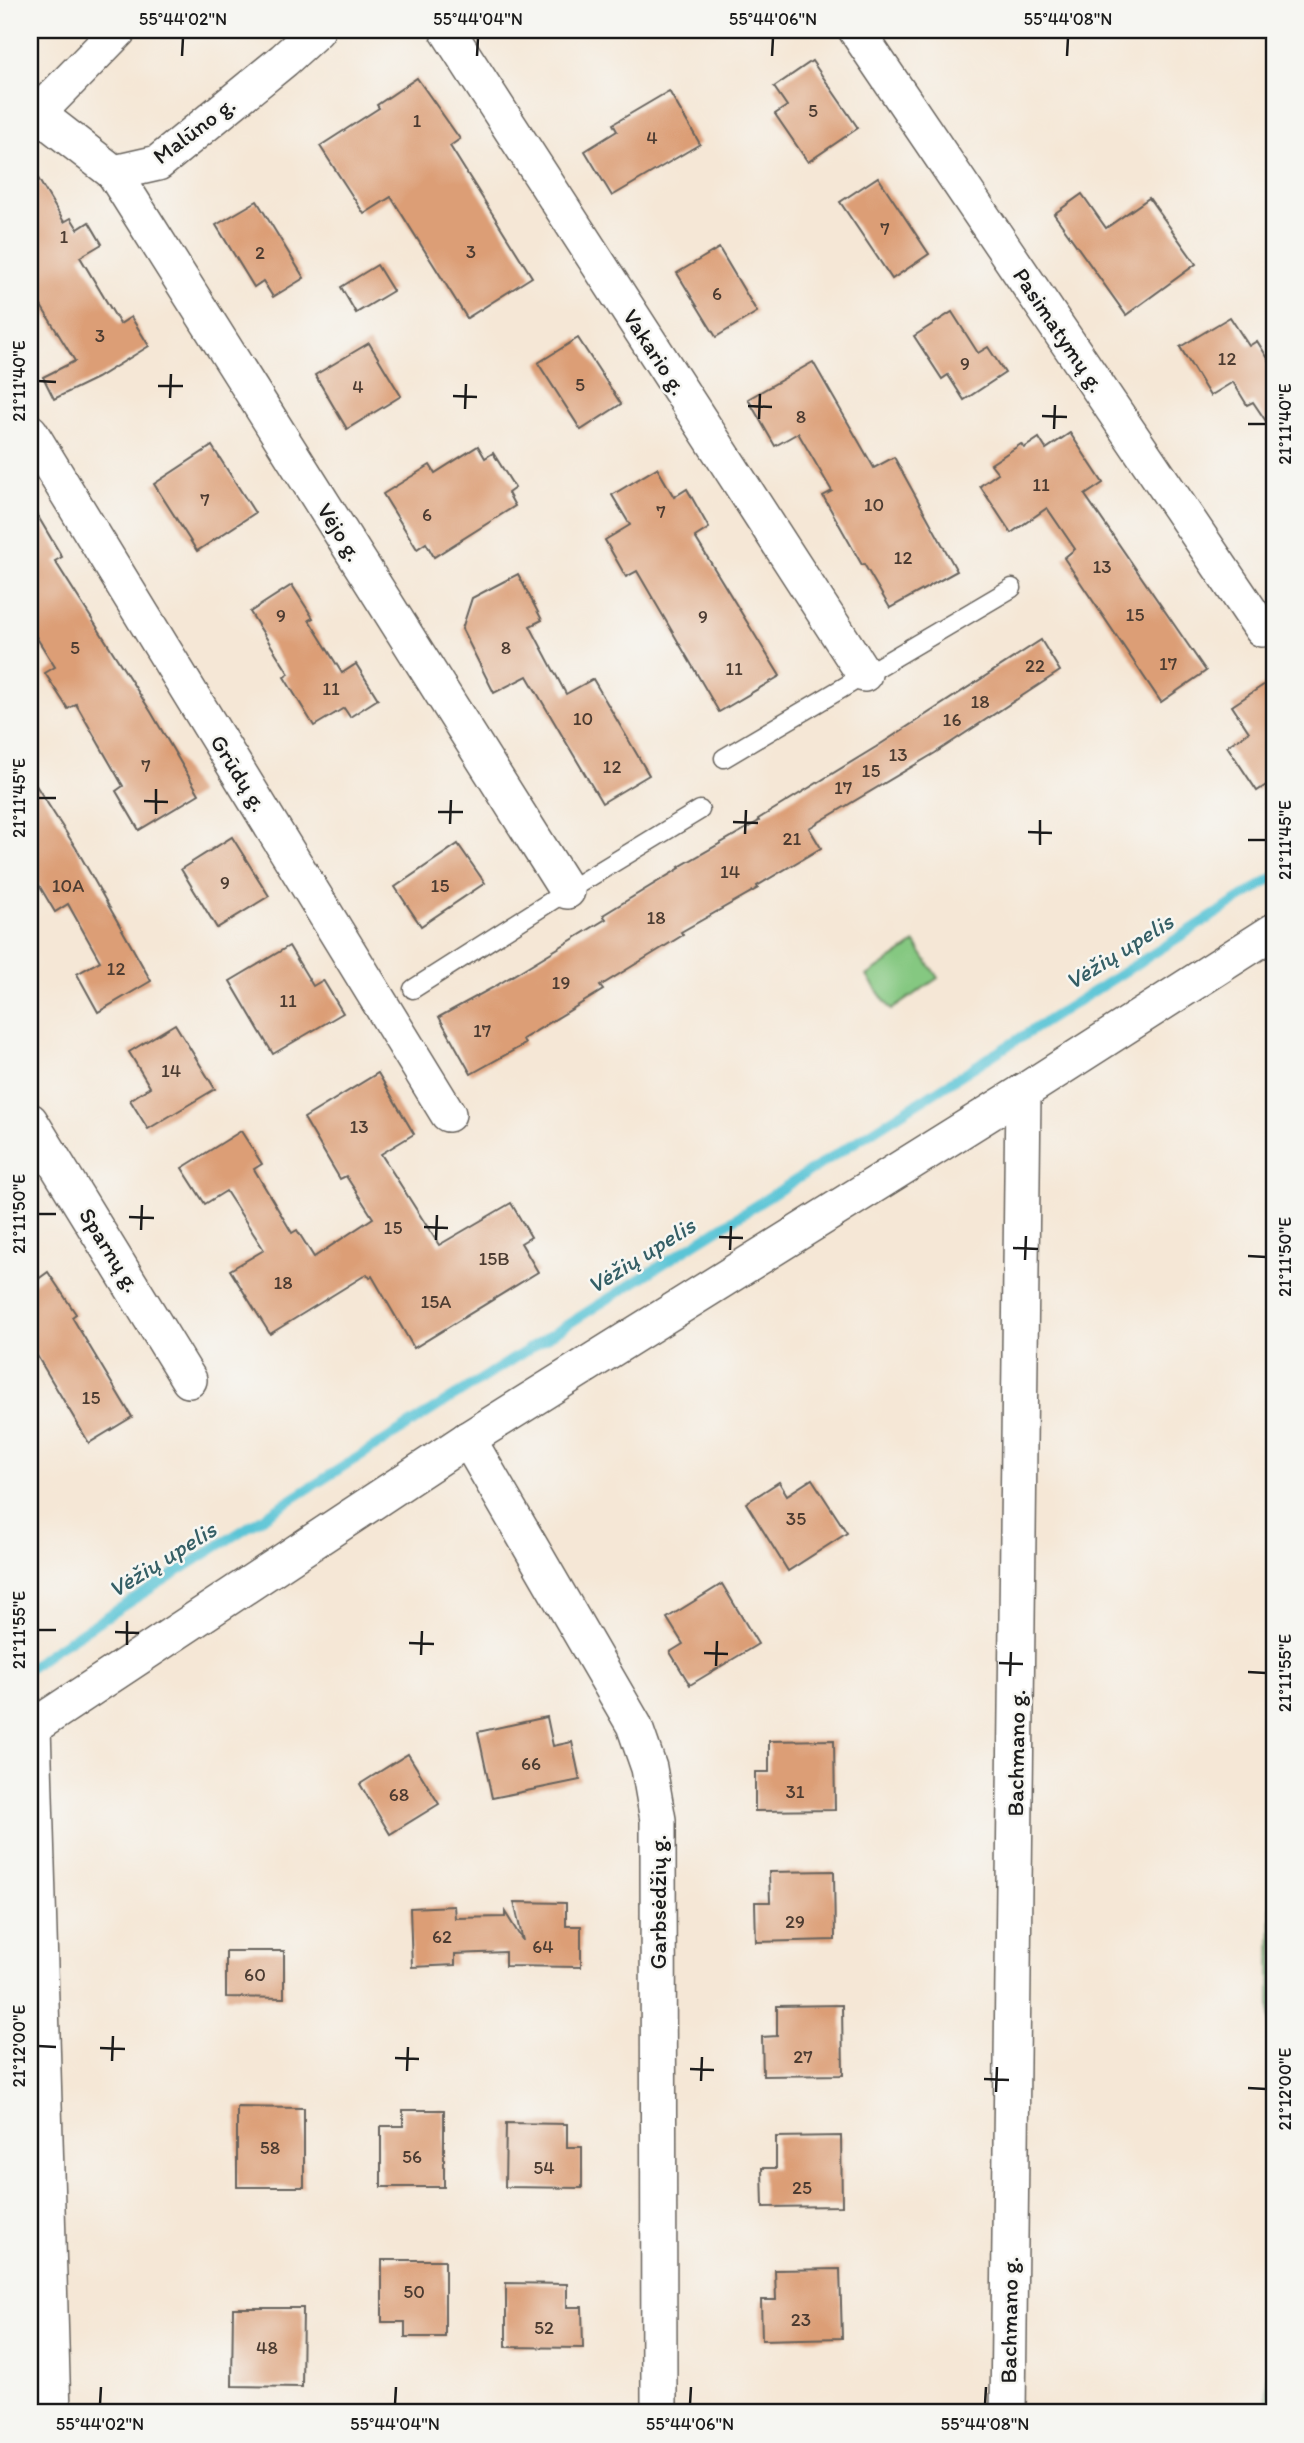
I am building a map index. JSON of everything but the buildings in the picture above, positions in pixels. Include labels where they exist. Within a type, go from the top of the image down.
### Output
[{"type":"street","points":[[114,173],[33,113],[118,30]]},
{"type":"street","name":"Malūno g.","points":[[114,173],[158,163],[317,30]]},
{"type":"street","name":"Vakario g.","points":[[447,30],[864,674]]},
{"type":"street","name":"Pasimatymų g.","points":[[856,30],[1262,629]]},
{"type":"street","name":"Vėjo g.","points":[[114,173],[567,891]]},
{"type":"street","name":"Grūdų g.","points":[[30,432],[448,1114]]},
{"type":"street","points":[[54,2413],[31,1728],[468,1439],[1023,1092],[1274,931]]},
{"type":"street","name":"Bachmano g.","points":[[1008,2413],[1023,1092]]},
{"type":"street","name":"Sparnų g.","points":[[30,1121],[190,1380]]},
{"type":"street","name":"Garbsėdžių g.","points":[[468,1439],[634,1725],[649,1768],[658,1820],[659,2413]]},
{"type":"lane","points":[[724,758],[1012,588]]},
{"type":"lane","points":[[413,989],[700,810]]},
{"type":"green space","points":[[915,943],[938,978],[891,1010],[867,976]]},
{"type":"green space","points":[[1274,1472],[1274,2413],[1267,2413]]},
{"type":"waterway","name":"Vėžių upelis","points":[[30,1668],[49,1653],[1274,877]]}]
